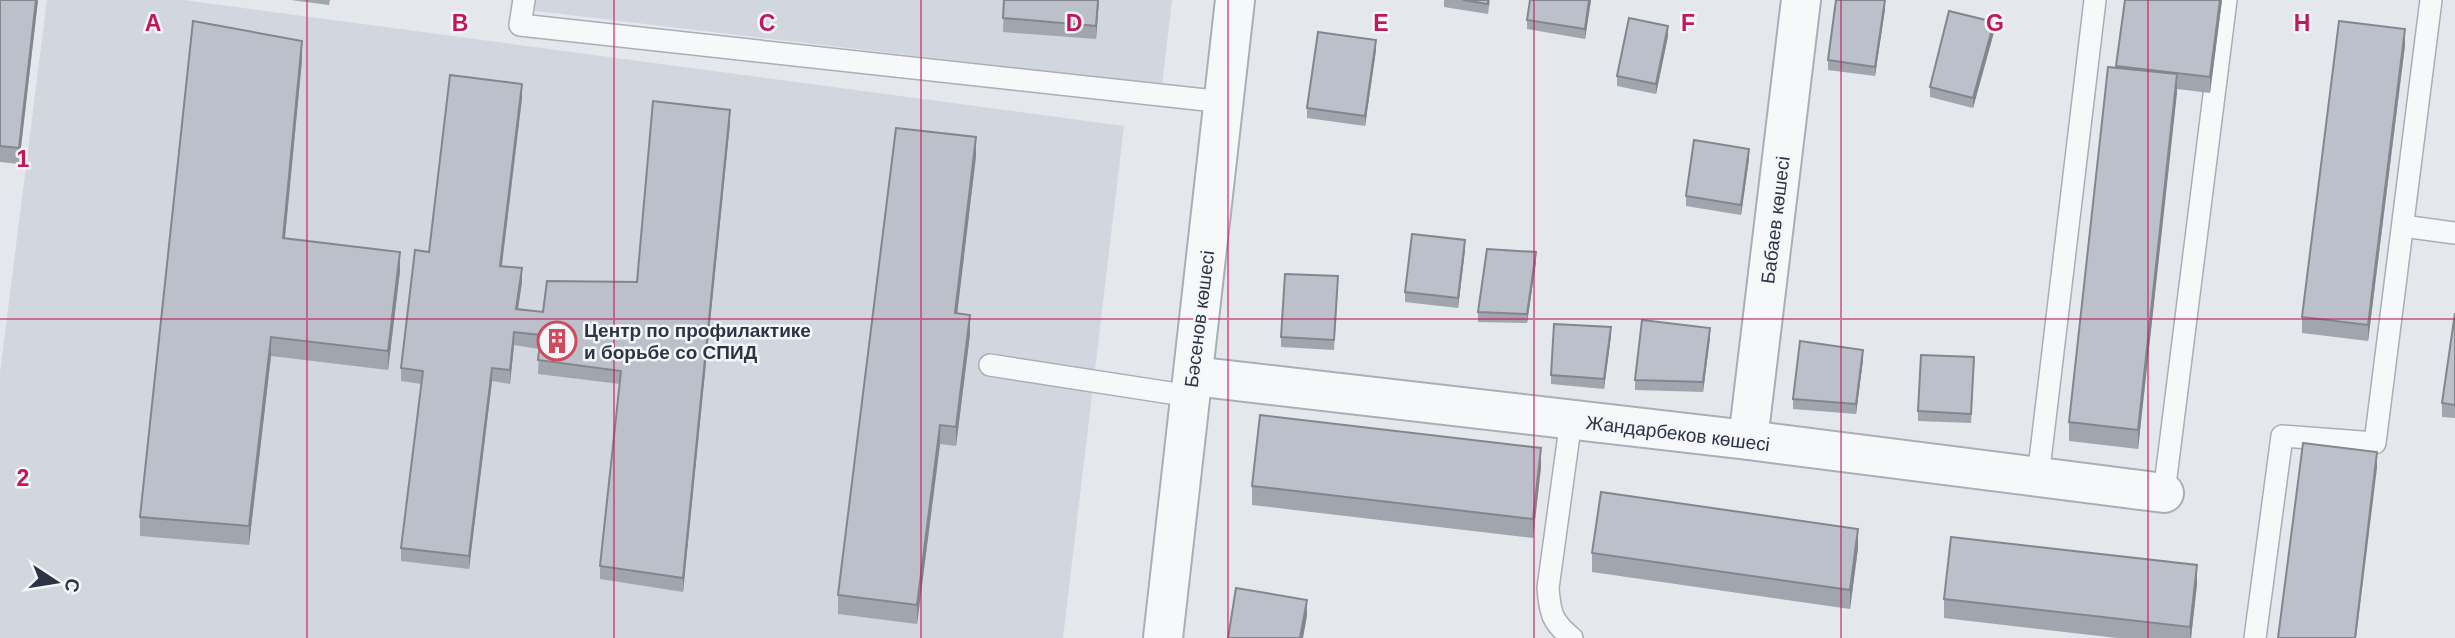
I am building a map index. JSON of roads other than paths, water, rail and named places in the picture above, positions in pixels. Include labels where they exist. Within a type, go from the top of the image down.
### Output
[{"type":"street","name":"Бәсенов көшесі","points":[[1163,638],[1235,0]]},
{"type":"street","name":"Бабаев көшесі","points":[[1748,440],[1801,0]]},
{"type":"street","name":"Жандарбеков көшесі","points":[[1191,386],[1571,420],[2164,493]]},
{"type":"lane","points":[[524,0],[520,25],[1223,102]]},
{"type":"lane","points":[[2038,477],[2095,0]]},
{"type":"lane","points":[[2164,493],[2226,0]]},
{"type":"lane","points":[[2255,638],[2282,436],[2375,443],[2431,0]]},
{"type":"lane","points":[[2403,226],[2455,233]]},
{"type":"lane","points":[[990,365],[1191,386]]},
{"type":"lane","points":[[1571,420],[1548,588],[1549,609],[1557,626],[1572,638]]},
{"type":"place","name":"Центр по профилактике и борьбе со СПИД","points":[[557,341]]}]
